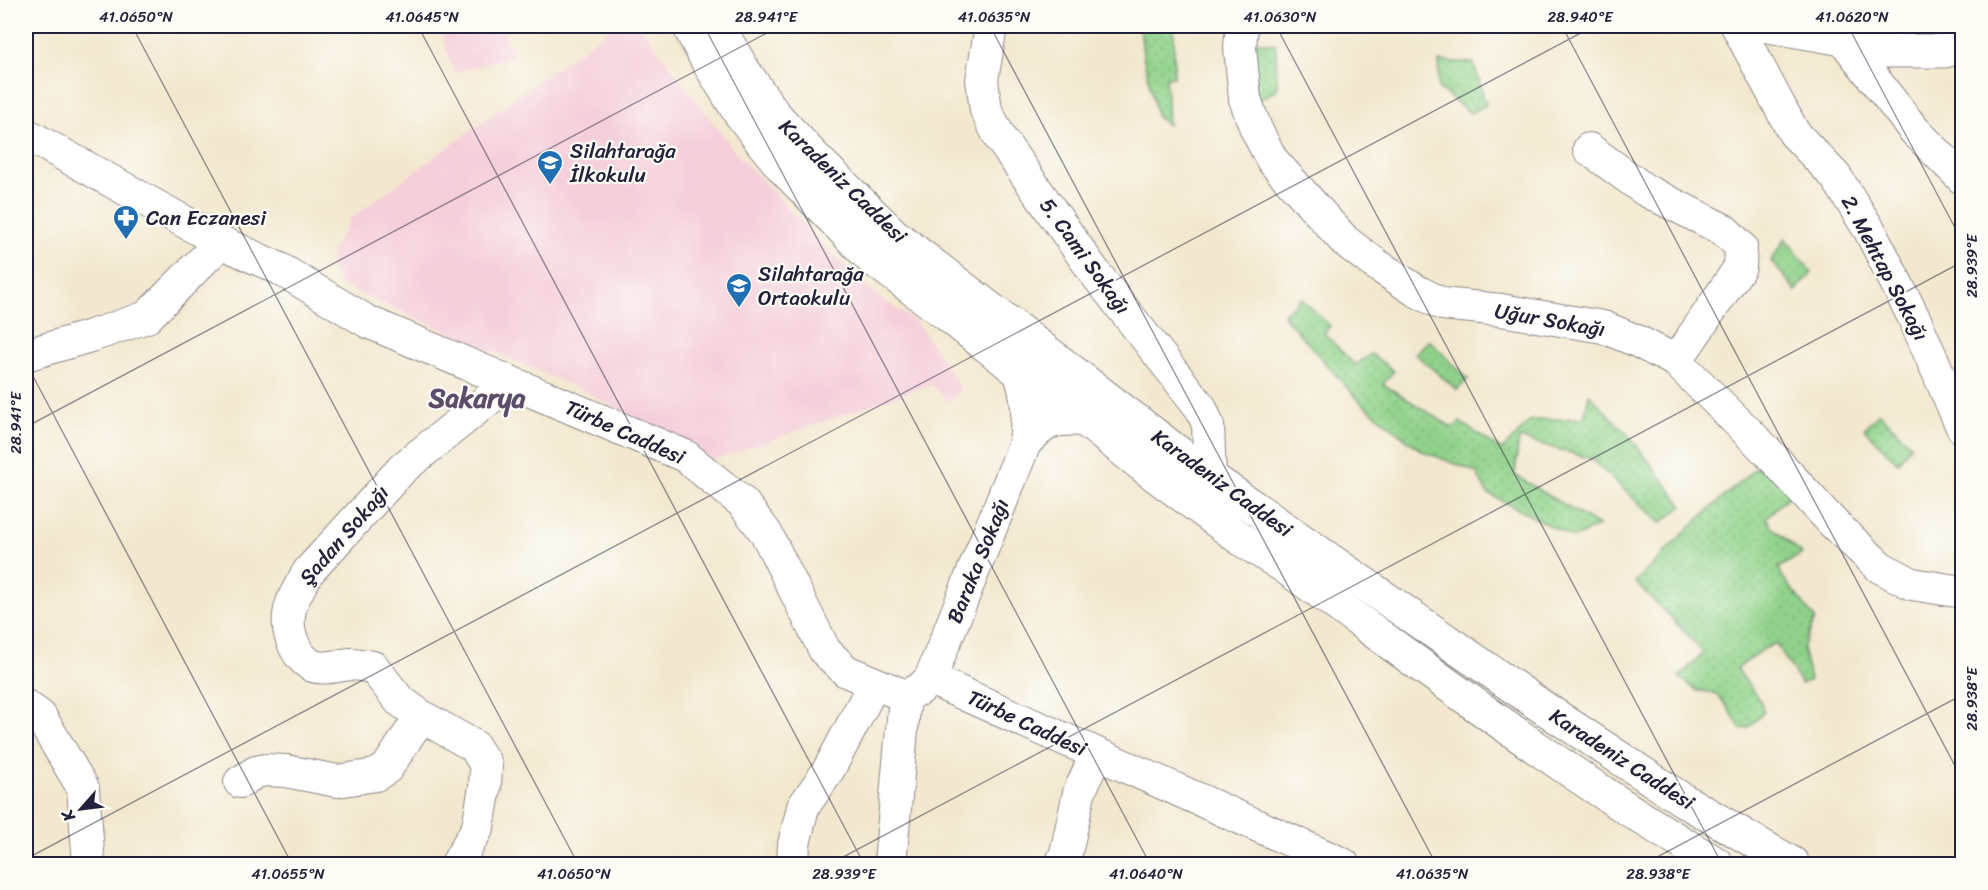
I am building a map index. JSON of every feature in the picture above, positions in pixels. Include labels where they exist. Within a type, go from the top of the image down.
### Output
[{"type":"main road","name":"Karadeniz Caddesi","points":[[689,26],[739,112],[791,177],[870,257],[1241,539],[1285,567],[1560,764],[1668,836],[1717,864]]},
{"type":"main road","name":"Karadeniz Caddesi","points":[[718,26],[774,114],[812,155],[894,235],[1210,477],[1541,706],[1683,800],[1793,864]]},
{"type":"main road","points":[[1768,26],[1843,39],[1889,51],[1945,51],[1962,46]]},
{"type":"street","name":"5. Cami Sokağı","points":[[991,26],[982,80],[986,110],[1000,138],[1095,273],[1201,408],[1208,425],[1210,477]]},
{"type":"street","name":"Uğur Sokağı","points":[[1242,26],[1240,47],[1245,99],[1256,129],[1272,160],[1345,241],[1415,290],[1442,304],[1502,310],[1603,327],[1676,361],[1766,450],[1833,523],[1880,567],[1912,584],[1962,592]]},
{"type":"street","name":"2. Mehtap Sokağı","points":[[1737,26],[1794,133],[1836,177],[1870,231],[1915,320],[1962,428]]},
{"type":"street","points":[[1843,39],[1914,130],[1962,178]]},
{"type":"street","name":"Türbe Caddesi","points":[[26,134],[221,242],[280,268],[368,322],[685,456],[743,503],[765,533],[825,651],[846,671],[905,696]]},
{"type":"street","points":[[1588,149],[1645,190],[1724,230],[1741,247],[1740,267],[1676,361]]},
{"type":"street","points":[[26,355],[147,317],[221,242]]},
{"type":"street","name":"Baraka Sokağı","points":[[930,678],[1026,443],[1027,394],[1019,371]]},
{"type":"street","name":"Şadan Sokağı","points":[[457,864],[478,827],[485,787],[486,765],[474,746],[421,717],[399,700],[373,667],[352,664],[332,667],[312,666],[299,655],[287,624],[297,590],[309,572],[403,468],[510,382]]},
{"type":"street","name":"Baraka Sokağı","points":[[1026,443],[1041,426],[1062,418],[1085,420]]},
{"type":"street","points":[[890,864],[905,696],[920,689],[930,678]]},
{"type":"street","name":"Türbe Caddesi","points":[[930,678],[1343,864]]},
{"type":"street","points":[[793,864],[794,844],[803,807],[828,771],[874,684]]},
{"type":"street","points":[[26,706],[40,716],[83,788],[90,864]]},
{"type":"street","points":[[240,782],[256,772],[266,770],[286,771],[337,781],[376,775],[387,768],[421,717]]},
{"type":"street","points":[[1061,864],[1066,852],[1079,793],[1096,754]]},
{"type":"shaded area","points":[[439,26],[501,26],[513,56],[454,73]]},
{"type":"shaded area","points":[[614,26],[640,26],[737,154],[823,245],[877,296],[916,322],[961,389],[948,402],[931,384],[714,460],[582,390],[340,285],[330,265],[332,251],[351,218]]},
{"type":"green space","points":[[1140,26],[1174,26],[1174,77],[1166,78],[1168,125],[1157,117],[1143,55]]},
{"type":"green space","points":[[1250,41],[1276,44],[1277,89],[1257,101]]},
{"type":"green space","points":[[1439,61],[1474,63],[1486,105],[1470,113],[1438,88]]},
{"type":"green space","points":[[1785,238],[1812,273],[1796,291],[1771,261]]},
{"type":"green space","points":[[1301,298],[1330,326],[1324,333],[1355,365],[1371,354],[1394,371],[1383,384],[1453,428],[1460,422],[1502,450],[1531,420],[1584,418],[1589,394],[1630,437],[1683,506],[1660,523],[1591,459],[1519,438],[1515,475],[1599,526],[1573,538],[1487,493],[1476,472],[1420,450],[1360,402],[1283,315]]},
{"type":"green space","points":[[1429,340],[1468,379],[1457,390],[1415,354]]},
{"type":"green space","points":[[1879,413],[1911,445],[1898,463],[1864,429]]},
{"type":"green space","points":[[1764,460],[1792,493],[1766,518],[1771,526],[1802,554],[1779,568],[1782,576],[1815,619],[1803,648],[1810,680],[1801,684],[1776,643],[1764,649],[1737,669],[1761,702],[1764,712],[1748,728],[1741,729],[1719,697],[1706,691],[1697,691],[1679,677],[1703,653],[1635,582],[1687,530]]},
{"type":"place","name":"Silahtarağa İlkokulu","points":[[550,186]]},
{"type":"place","name":"Can Eczanesi","points":[[126,241]]},
{"type":"place","name":"Silahtarağa Ortaokulu","points":[[739,309]]},
{"type":"district","name":"Sakarya","points":[[477,398]]}]
